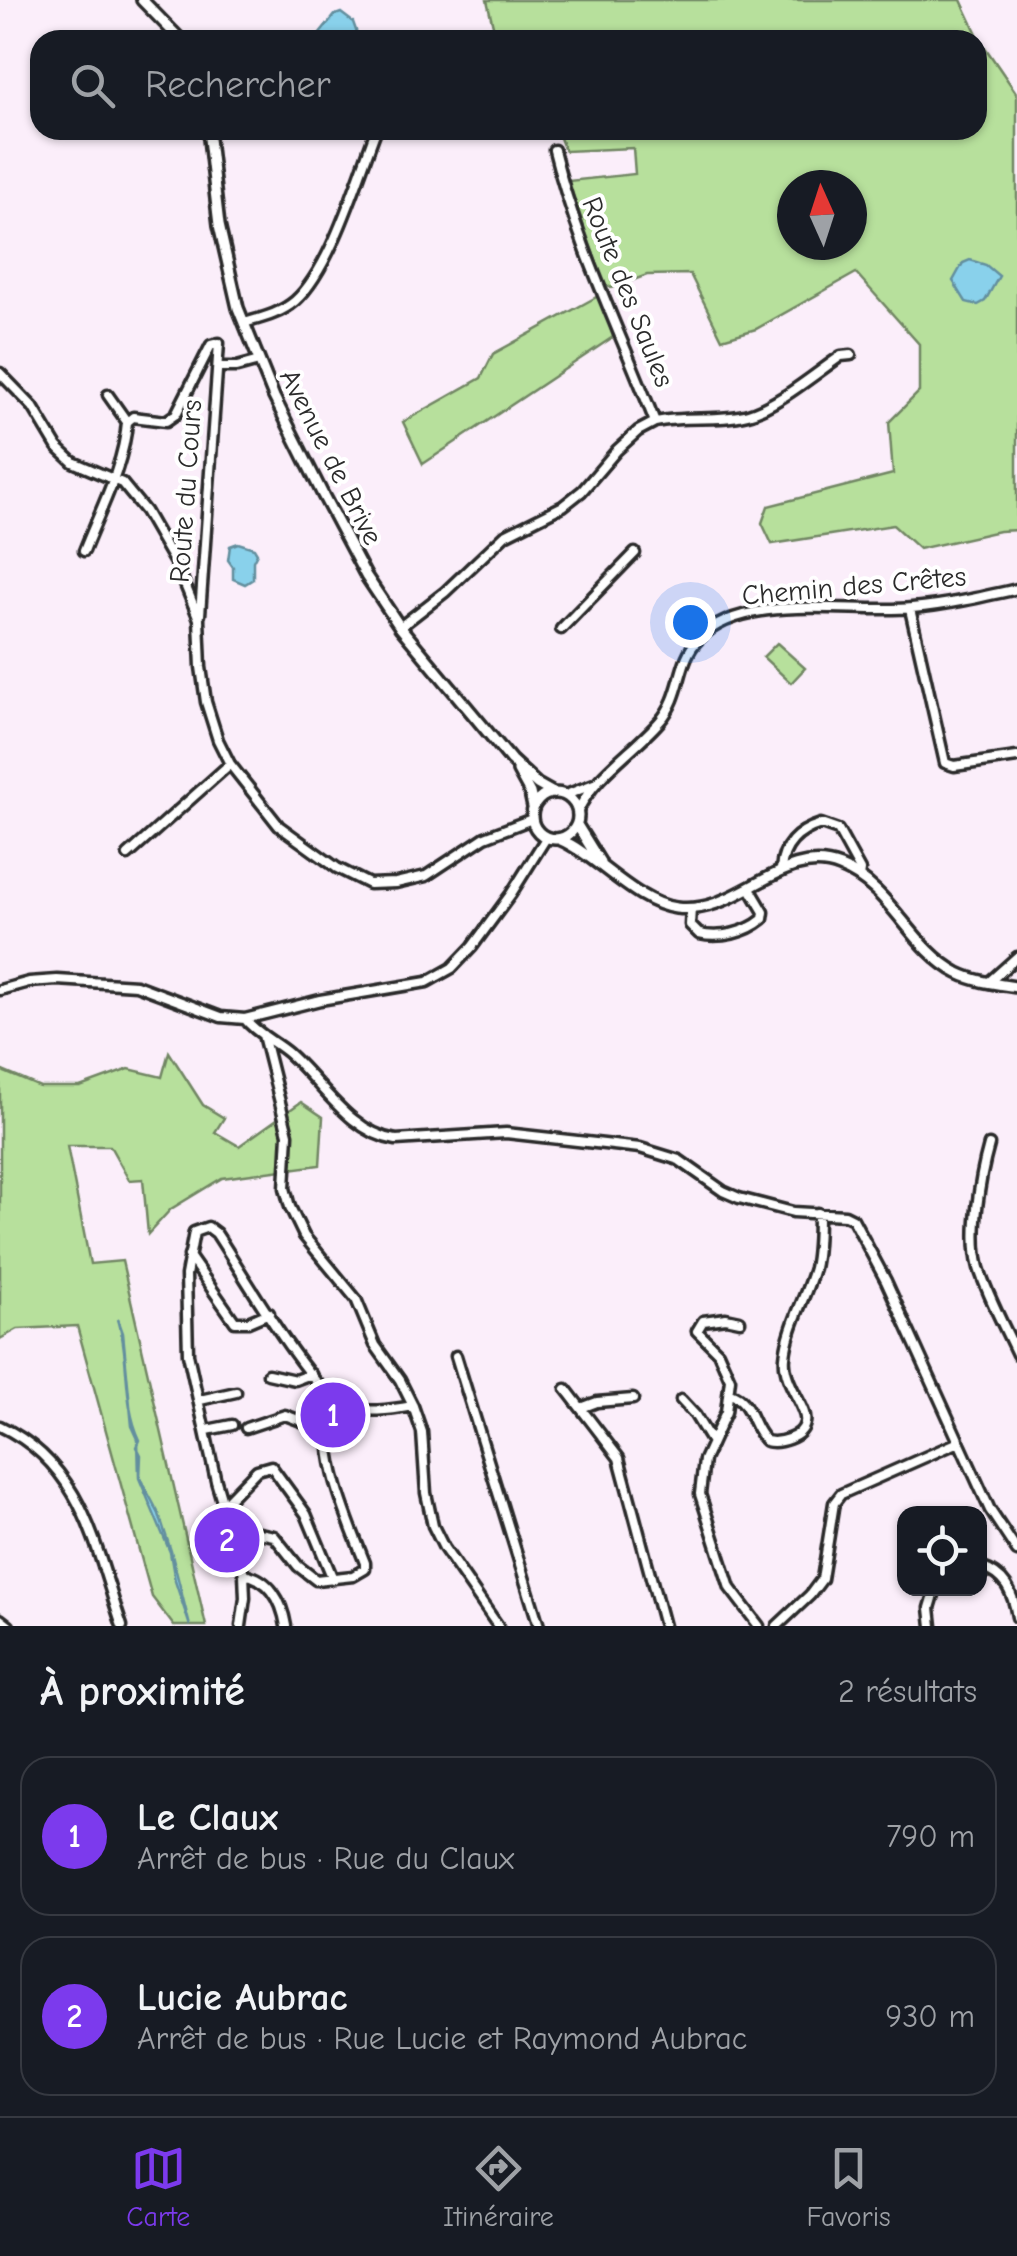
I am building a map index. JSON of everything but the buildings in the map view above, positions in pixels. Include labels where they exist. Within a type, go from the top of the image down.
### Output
[{"type":"street","points":[[142,0],[171,30]]},
{"type":"street","name":"Avenue de Brive","points":[[209,140],[219,225],[258,361],[352,551],[400,627],[511,760]]},
{"type":"street","points":[[244,323],[283,309],[309,286],[372,140]]},
{"type":"street","name":"Route des Saules","points":[[400,627],[506,536],[563,506],[582,491],[617,450],[655,422],[568,206],[554,150]]},
{"type":"street","name":"Route du Cours","points":[[127,422],[134,416],[166,421],[176,414],[211,346],[216,342],[220,346],[200,667],[206,702],[230,764],[278,826],[337,868],[369,884],[396,884],[426,876],[485,837],[532,814]]},
{"type":"street","points":[[655,422],[682,416],[720,418],[751,414],[841,356],[851,355]]},
{"type":"street","name":"Route du Cours","points":[[218,367],[258,361]]},
{"type":"street","points":[[0,372],[33,407],[57,448],[73,462],[113,478]]},
{"type":"street","points":[[84,551],[126,439],[127,422],[108,395]]},
{"type":"street","name":"Route du Cours","points":[[113,478],[145,511],[180,570],[200,619]]},
{"type":"street","points":[[561,628],[635,553]]},
{"type":"street","name":"Chemin des Crêtes","points":[[578,811],[598,782],[643,740],[675,702],[686,658],[708,630],[746,616],[808,607],[910,609],[1017,589]]},
{"type":"street","points":[[910,609],[945,763],[954,766],[1017,757]]},
{"type":"street","points":[[511,760],[537,784],[566,796],[578,811],[577,825],[559,839]]},
{"type":"street","points":[[511,760],[530,793],[539,833],[559,839],[600,862],[656,902],[673,908],[712,906],[751,890],[781,870],[818,862],[859,877],[948,966],[971,978],[1017,987]]},
{"type":"street","points":[[128,855],[230,764]]},
{"type":"street","name":"Chemin des Crêtes","points":[[566,796],[598,782]]},
{"type":"street","points":[[532,814],[537,801],[553,793]]},
{"type":"street","points":[[781,870],[782,856],[789,844],[798,834],[821,824],[838,830],[860,870],[859,877]]},
{"type":"street","points":[[577,825],[600,862]]},
{"type":"street","points":[[0,990],[57,980],[136,984],[222,1017],[245,1020],[334,997],[415,985],[440,976],[472,947],[512,894],[546,838]]},
{"type":"street","points":[[691,908],[690,925],[698,934],[723,936],[763,919],[764,912],[751,890]]},
{"type":"street","points":[[989,982],[1017,957]]},
{"type":"street","points":[[245,1020],[294,1058],[358,1123],[382,1138],[506,1133],[640,1148],[679,1160],[739,1198],[793,1212],[845,1215],[859,1227],[990,1510],[1017,1550]]},
{"type":"street","points":[[263,1035],[288,1134],[285,1188],[290,1208],[304,1236],[356,1298],[375,1345],[413,1406],[422,1432],[432,1526],[498,1626]]},
{"type":"street","points":[[989,1145],[982,1171],[976,1252],[988,1291],[1017,1354]]},
{"type":"street","points":[[730,1394],[744,1402],[755,1428],[766,1441],[787,1440],[805,1424],[806,1417],[788,1384],[785,1357],[815,1264],[818,1213]]},
{"type":"street","points":[[251,1626],[242,1622],[244,1574],[222,1506],[188,1354],[189,1256],[194,1232],[203,1227],[213,1229],[311,1374],[335,1401],[357,1410],[413,1406]]},
{"type":"street","points":[[189,1256],[231,1319],[240,1323],[269,1313]]},
{"type":"street","points":[[697,1331],[703,1321],[726,1318],[740,1322]]},
{"type":"street","points":[[697,1331],[718,1352],[730,1380],[726,1412],[704,1460],[700,1494],[730,1588],[758,1626]]},
{"type":"street","points":[[684,1333],[697,1331]]},
{"type":"street","points":[[456,1356],[539,1626]]},
{"type":"street","points":[[268,1374],[296,1380],[311,1374]]},
{"type":"street","points":[[566,1389],[619,1458],[664,1626]]},
{"type":"street","points":[[200,1400],[236,1392]]},
{"type":"street","points":[[581,1408],[598,1402],[633,1399]]},
{"type":"street","points":[[681,1400],[711,1441]]},
{"type":"street","points":[[236,1545],[250,1531],[262,1532],[279,1538],[308,1576],[316,1580],[360,1574],[366,1563],[349,1528],[328,1431],[335,1401]]},
{"type":"street","points":[[246,1428],[285,1415],[328,1431]]},
{"type":"street","points":[[207,1430],[232,1425]]},
{"type":"street","points":[[0,1426],[17,1435],[68,1480],[122,1626]]},
{"type":"street","points":[[776,1626],[810,1596],[822,1579],[834,1503],[842,1494],[959,1442]]},
{"type":"street","points":[[222,1506],[257,1470],[271,1466],[306,1514],[333,1579]]},
{"type":"street","points":[[987,1571],[1010,1589],[1017,1617]]},
{"type":"street","points":[[244,1574],[267,1583],[286,1626]]},
{"type":"street","points":[[932,1626],[934,1596]]},
{"type":"street","points":[[0,1619],[9,1626]]},
{"type":"green space","points":[[487,0],[961,0],[975,30],[494,30]]},
{"type":"green space","points":[[987,50],[1017,94],[1017,530],[919,549],[893,525],[772,544],[762,523],[768,506],[893,474],[889,422],[919,392],[919,344],[856,273],[756,329],[722,339],[690,274],[647,275],[612,288],[604,284],[568,181],[635,174],[633,148],[565,151],[561,140],[987,140]]},
{"type":"green space","points":[[600,295],[613,337],[423,464],[403,422],[481,378],[493,354]]},
{"type":"green space","points":[[777,643],[805,668],[791,683],[763,657]]},
{"type":"green space","points":[[169,1052],[203,1105],[224,1118],[215,1132],[239,1146],[301,1102],[323,1117],[320,1165],[222,1178],[171,1209],[148,1234],[143,1179],[129,1180],[110,1146],[67,1146],[90,1264],[122,1261],[206,1626],[174,1626],[152,1597],[77,1326],[18,1329],[0,1339],[0,1070],[40,1087],[80,1087],[129,1069],[162,1077]]},
{"type":"water","points":[[341,13],[353,22],[356,30],[323,30]]},
{"type":"water","points":[[970,260],[986,265],[999,276],[985,301],[978,305],[966,302],[953,281],[963,263]]},
{"type":"water","points":[[238,543],[254,548],[257,553],[253,579],[245,584],[233,579],[233,567],[228,560],[230,546]]},
{"type":"water","points":[[138,1450],[140,1478],[159,1514],[171,1551],[190,1626],[170,1552],[139,1478]]},
{"type":"place","name":"Le Claux","points":[[333,1415]]},
{"type":"place","name":"Lucie Aubrac","points":[[227,1540]]}]
